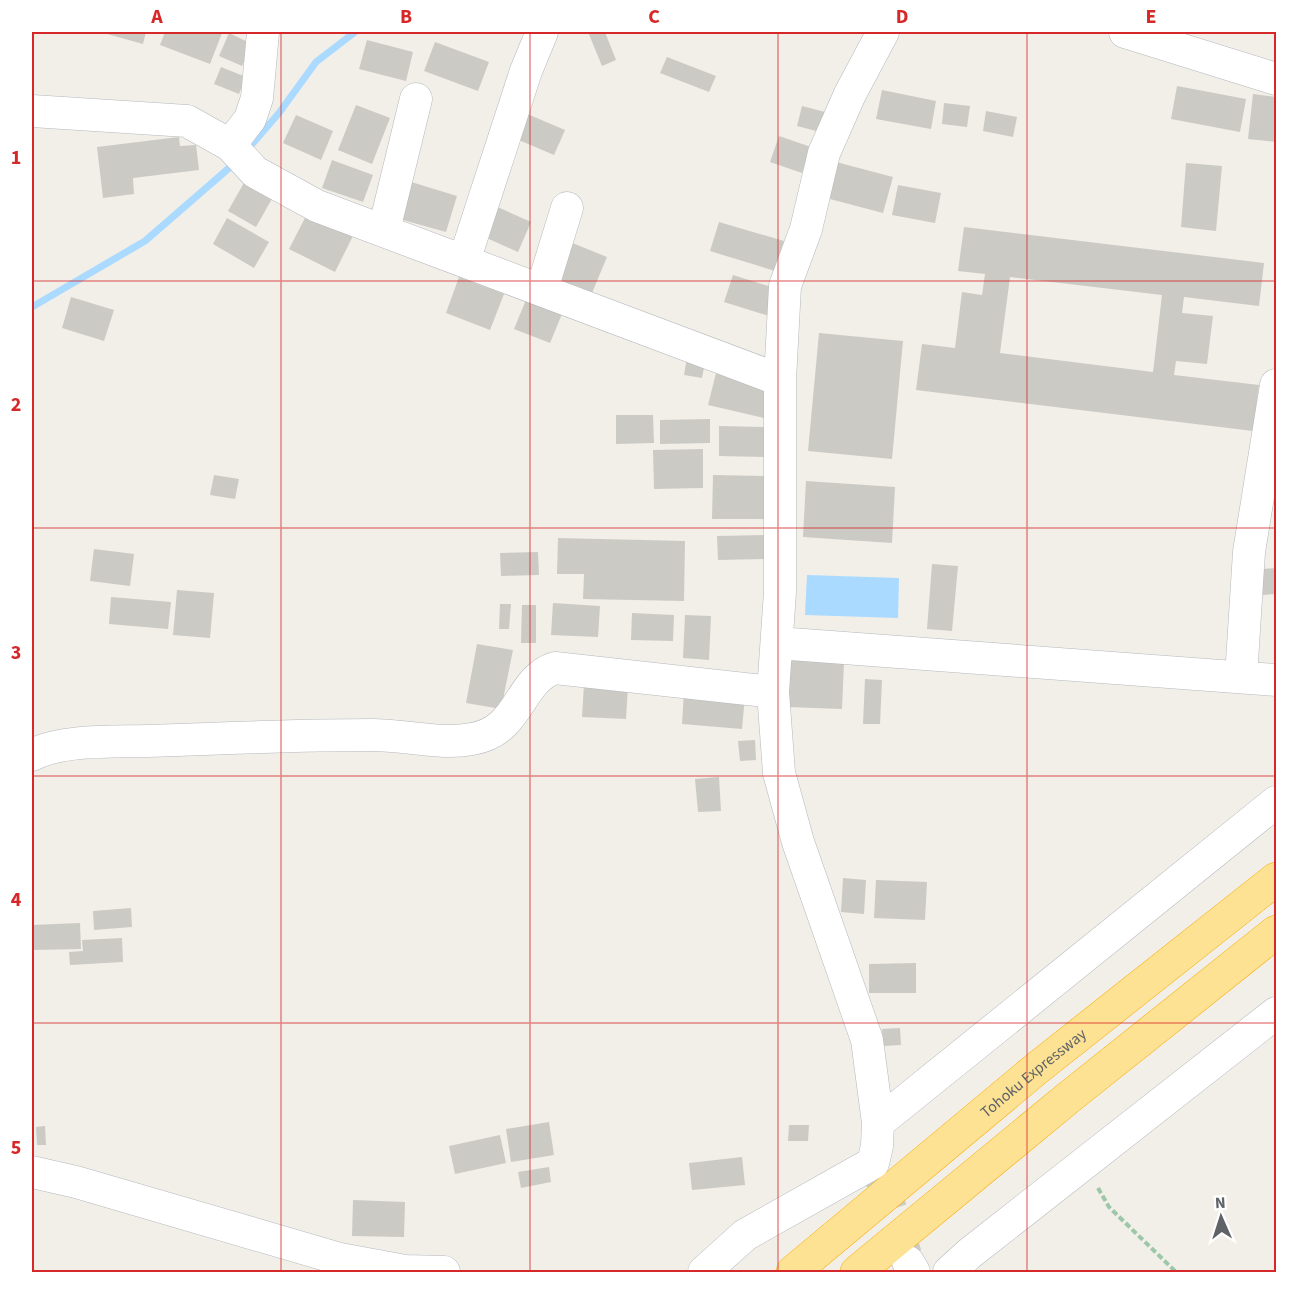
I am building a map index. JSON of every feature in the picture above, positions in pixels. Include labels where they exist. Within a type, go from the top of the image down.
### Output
[{"type":"highway","name":"Tohoku Expressway","points":[[793,1272],[1036,1069],[1276,879]]},
{"type":"highway","points":[[857,1272],[1068,1098],[1276,932]]},
{"type":"street","points":[[230,145],[250,119],[257,98],[263,32]]},
{"type":"street","points":[[464,261],[526,71],[542,32]]},
{"type":"street","points":[[704,1272],[745,1235],[877,1171],[878,1123],[867,1040],[798,842],[779,773],[773,692],[780,592],[780,380],[785,286],[806,229],[824,153],[850,94],[883,32]]},
{"type":"street","points":[[1125,32],[1276,79]]},
{"type":"street","points":[[384,230],[416,99]]},
{"type":"street","points":[[32,111],[187,121],[230,145],[255,172],[317,206],[780,380]]},
{"type":"street","points":[[542,289],[567,208]]},
{"type":"street","points":[[1241,677],[1249,552],[1276,385]]},
{"type":"street","points":[[777,643],[1276,680]]},
{"type":"street","points":[[32,755],[41,750],[83,744],[198,739],[374,735],[451,741],[474,739],[494,732],[518,708],[536,679],[544,672],[555,668],[773,692]]},
{"type":"street","points":[[878,1123],[1276,802]]},
{"type":"street","points":[[949,1272],[1276,1013]]},
{"type":"street","points":[[32,1172],[76,1182],[340,1259],[405,1271],[444,1272]]},
{"type":"path","points":[[1084,1164],[1109,1207],[1176,1272]]},
{"type":"water","points":[[807,575],[899,578],[898,618],[805,615]]},
{"type":"building","points":[[100,32],[146,32],[143,44]]},
{"type":"building","points":[[165,32],[222,33],[210,64],[160,45]]},
{"type":"building","points":[[588,32],[605,32],[616,60],[602,66]]},
{"type":"building","points":[[229,33],[252,44],[242,66],[219,56]]},
{"type":"building","points":[[367,40],[413,52],[406,81],[359,69]]},
{"type":"building","points":[[435,42],[489,62],[478,91],[424,71]]},
{"type":"building","points":[[667,57],[716,76],[709,92],[660,73]]},
{"type":"building","points":[[221,67],[246,77],[239,94],[214,84]]},
{"type":"building","points":[[1177,86],[1246,99],[1240,132],[1171,119]]},
{"type":"building","points":[[882,90],[936,101],[931,129],[876,119]]},
{"type":"building","points":[[1253,94],[1276,97],[1276,142],[1248,139]]},
{"type":"building","points":[[944,103],[970,106],[967,127],[942,124]]},
{"type":"building","points":[[356,105],[390,118],[372,164],[338,150]]},
{"type":"building","points":[[802,106],[825,112],[820,132],[797,126]]},
{"type":"building","points":[[986,111],[1017,117],[1013,137],[983,131]]},
{"type":"building","points":[[525,113],[565,130],[554,155],[514,138]]},
{"type":"building","points":[[296,115],[333,131],[321,160],[283,143]]},
{"type":"building","points":[[779,136],[811,147],[802,173],[770,162]]},
{"type":"building","points":[[179,137],[180,146],[196,145],[199,170],[133,178],[134,194],[103,198],[97,147]]},
{"type":"building","points":[[332,160],[373,175],[363,202],[322,188]]},
{"type":"building","points":[[836,162],[893,177],[883,213],[826,198]]},
{"type":"building","points":[[1186,163],[1222,166],[1216,231],[1181,227]]},
{"type":"building","points":[[245,181],[273,197],[256,227],[228,211]]},
{"type":"building","points":[[408,181],[457,196],[446,232],[396,218]]},
{"type":"building","points":[[898,185],[941,193],[935,223],[892,215]]},
{"type":"building","points":[[493,205],[531,222],[518,252],[480,235]]},
{"type":"building","points":[[307,214],[353,236],[335,272],[289,249]]},
{"type":"building","points":[[227,218],[269,242],[254,268],[213,244]]},
{"type":"building","points":[[719,222],[784,241],[775,271],[710,251]]},
{"type":"building","points":[[964,227],[1264,263],[1259,306],[1184,297],[1182,313],[1213,316],[1207,364],[1176,361],[1174,375],[1259,385],[1253,431],[916,390],[922,344],[955,348],[962,292],[982,295],[985,274],[958,271]],"holes":[[[1010,277],[1162,295],[1153,372],[1000,353]]]},
{"type":"building","points":[[570,242],[607,257],[592,293],[555,278]]},
{"type":"building","points":[[733,275],[778,289],[769,316],[724,302]]},
{"type":"building","points":[[459,277],[504,294],[490,330],[446,313]]},
{"type":"building","points":[[71,297],[114,310],[104,341],[62,328]]},
{"type":"building","points":[[526,300],[562,314],[550,343],[514,329]]},
{"type":"building","points":[[819,333],[903,341],[892,459],[808,451]]},
{"type":"building","points":[[687,357],[705,362],[702,378],[684,375]]},
{"type":"building","points":[[716,373],[772,385],[764,418],[708,405]]},
{"type":"building","points":[[616,415],[653,415],[654,443],[616,444]]},
{"type":"building","points":[[710,419],[710,443],[660,444],[660,420]]},
{"type":"building","points":[[719,426],[768,427],[768,457],[719,456]]},
{"type":"building","points":[[703,449],[703,488],[654,489],[653,450]]},
{"type":"building","points":[[214,475],[239,479],[235,499],[210,495]]},
{"type":"building","points":[[713,475],[769,476],[769,519],[712,519]]},
{"type":"building","points":[[806,481],[895,487],[892,543],[803,537]]},
{"type":"building","points":[[766,535],[767,559],[718,560],[717,536]]},
{"type":"building","points":[[558,538],[685,541],[684,601],[583,599],[584,574],[557,574]]},
{"type":"building","points":[[94,549],[134,554],[130,586],[90,581]]},
{"type":"building","points":[[538,552],[539,575],[501,576],[500,553]]},
{"type":"building","points":[[932,564],[958,566],[952,631],[927,629]]},
{"type":"building","points":[[1276,568],[1276,594],[1263,595],[1263,569]]},
{"type":"building","points":[[177,590],[214,593],[210,638],[173,635]]},
{"type":"building","points":[[111,597],[171,602],[168,629],[109,624]]},
{"type":"building","points":[[553,603],[600,606],[598,637],[551,635]]},
{"type":"building","points":[[500,604],[511,604],[509,629],[499,629]]},
{"type":"building","points":[[522,605],[536,605],[536,643],[521,643]]},
{"type":"building","points":[[632,613],[674,615],[673,641],[631,640]]},
{"type":"building","points":[[685,615],[711,616],[709,660],[683,658]]},
{"type":"building","points":[[477,644],[513,650],[501,709],[466,703]]},
{"type":"building","points":[[788,660],[844,662],[842,709],[787,707]]},
{"type":"building","points":[[865,679],[882,680],[880,724],[863,724]]},
{"type":"building","points":[[584,684],[628,686],[626,719],[582,717]]},
{"type":"building","points":[[684,691],[745,696],[742,729],[682,724]]},
{"type":"building","points":[[755,740],[756,760],[740,761],[738,741]]},
{"type":"building","points":[[719,777],[721,811],[698,812],[695,779]]},
{"type":"building","points":[[843,878],[866,880],[864,914],[841,912]]},
{"type":"building","points":[[876,880],[927,882],[925,920],[874,918]]},
{"type":"building","points":[[131,908],[132,927],[94,930],[93,911]]},
{"type":"building","points":[[80,923],[81,949],[32,950],[32,925]]},
{"type":"building","points":[[122,938],[123,962],[70,965],[69,952],[83,951],[82,940]]},
{"type":"building","points":[[916,963],[916,993],[869,993],[869,964]]},
{"type":"building","points":[[900,1028],[901,1045],[883,1046],[882,1029]]},
{"type":"building","points":[[549,1122],[554,1155],[511,1162],[506,1129]]},
{"type":"building","points":[[789,1125],[809,1125],[808,1141],[788,1141]]},
{"type":"building","points":[[45,1126],[46,1145],[37,1145],[36,1127]]},
{"type":"building","points":[[500,1135],[506,1163],[455,1174],[449,1146]]},
{"type":"building","points":[[742,1157],[745,1185],[692,1190],[689,1163]]},
{"type":"building","points":[[549,1167],[551,1182],[521,1188],[518,1172]]},
{"type":"building","points":[[353,1200],[405,1202],[404,1237],[352,1236]]},
{"type":"waterway","points":[[246,151],[279,113],[316,62],[355,32]]},
{"type":"waterway","points":[[32,307],[145,241],[236,162]]},
{"type":"tunnel","points":[[881,1179],[908,1261]]}]
